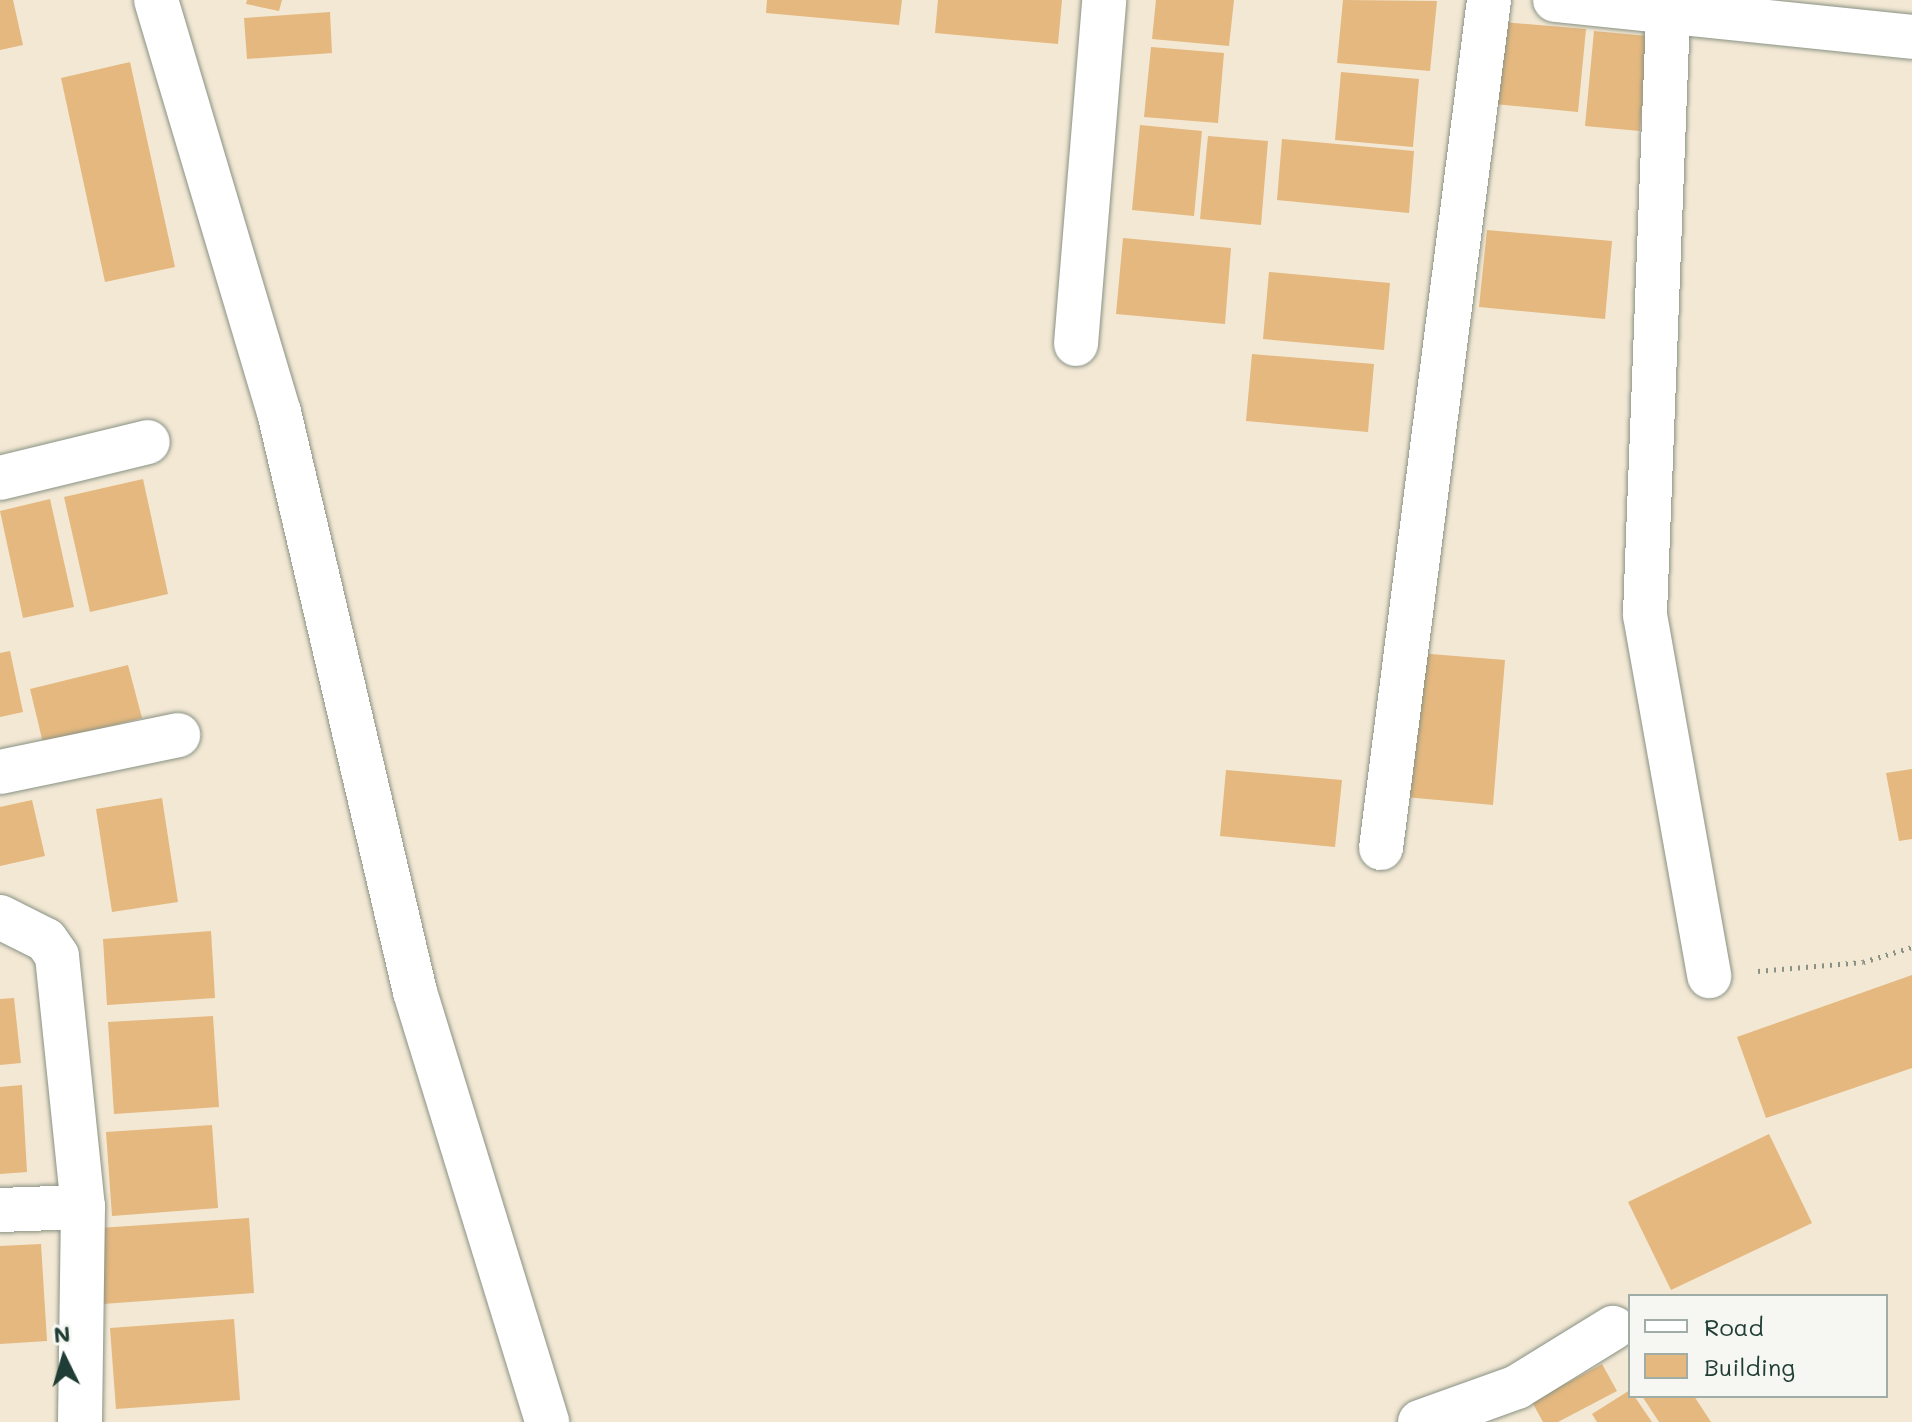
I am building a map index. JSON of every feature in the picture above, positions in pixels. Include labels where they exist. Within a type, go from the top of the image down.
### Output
[{"type":"street","points":[[156,0],[279,412],[415,992],[504,1297],[547,1422]]},
{"type":"street","points":[[1076,344],[1104,0]]},
{"type":"street","points":[[1381,848],[1489,0]]},
{"type":"street","points":[[1555,0],[1668,15],[1912,37]]},
{"type":"street","points":[[1668,15],[1645,615],[1709,976]]},
{"type":"street","points":[[0,478],[148,442]]},
{"type":"street","points":[[0,772],[178,735]]},
{"type":"street","points":[[0,917],[46,940],[57,956],[83,1207],[80,1422]]},
{"type":"street","points":[[0,1210],[83,1207]]},
{"type":"street","points":[[1420,1422],[1517,1387],[1613,1328]]},
{"type":"path","points":[[1709,976],[1863,962],[1912,947]]},
{"type":"building","points":[[0,0],[13,0],[23,45],[0,50]]},
{"type":"building","points":[[247,0],[282,0],[279,11],[246,4]]},
{"type":"building","points":[[767,0],[902,0],[899,25],[766,13]]},
{"type":"building","points":[[938,0],[1062,0],[1058,44],[935,33]]},
{"type":"building","points":[[1156,0],[1234,0],[1229,46],[1152,39]]},
{"type":"building","points":[[1343,0],[1437,1],[1430,71],[1337,63]]},
{"type":"building","points":[[330,12],[332,53],[247,59],[244,18]]},
{"type":"building","points":[[1502,22],[1586,29],[1578,112],[1494,104]]},
{"type":"building","points":[[1594,31],[1648,36],[1640,131],[1585,126]]},
{"type":"building","points":[[1151,47],[1224,53],[1218,123],[1144,117]]},
{"type":"building","points":[[130,62],[175,267],[105,282],[61,78]]},
{"type":"building","points":[[1341,72],[1419,79],[1413,147],[1335,140]]},
{"type":"building","points":[[1140,125],[1202,131],[1194,216],[1132,210]]},
{"type":"building","points":[[1208,136],[1268,141],[1261,225],[1200,219]]},
{"type":"building","points":[[1282,139],[1414,151],[1409,213],[1277,200]]},
{"type":"building","points":[[1487,230],[1612,241],[1605,319],[1479,307]]},
{"type":"building","points":[[1123,238],[1231,248],[1225,324],[1116,314]]},
{"type":"building","points":[[1269,272],[1390,283],[1384,350],[1263,339]]},
{"type":"building","points":[[1252,354],[1374,364],[1368,432],[1246,421]]},
{"type":"building","points":[[143,479],[168,594],[90,612],[64,497]]},
{"type":"building","points":[[50,499],[74,607],[23,618],[0,511]]},
{"type":"building","points":[[10,651],[23,712],[0,717],[0,653]]},
{"type":"building","points":[[1418,653],[1505,660],[1493,805],[1405,797]]},
{"type":"building","points":[[128,665],[142,718],[43,743],[30,689]]},
{"type":"building","points":[[1912,769],[1912,839],[1899,841],[1886,773]]},
{"type":"building","points":[[1226,770],[1342,780],[1335,847],[1220,836]]},
{"type":"building","points":[[162,798],[178,902],[112,912],[96,809]]},
{"type":"building","points":[[32,800],[45,856],[0,866],[0,807]]},
{"type":"building","points":[[211,931],[215,998],[107,1005],[103,939]]},
{"type":"building","points":[[1912,975],[1912,1068],[1766,1118],[1737,1037]]},
{"type":"building","points":[[14,998],[21,1063],[0,1065],[0,999]]},
{"type":"building","points":[[213,1016],[219,1107],[114,1114],[108,1022]]},
{"type":"building","points":[[22,1085],[27,1172],[0,1174],[0,1087]]},
{"type":"building","points":[[212,1125],[218,1208],[112,1216],[106,1132]]},
{"type":"building","points":[[1769,1134],[1812,1223],[1671,1290],[1628,1202]]},
{"type":"building","points":[[249,1218],[254,1293],[103,1304],[99,1228]]},
{"type":"building","points":[[41,1244],[47,1341],[0,1344],[0,1246]]},
{"type":"building","points":[[234,1319],[240,1400],[116,1409],[110,1328]]},
{"type":"building","points":[[1602,1364],[1617,1391],[1558,1422],[1543,1422],[1532,1402]]},
{"type":"building","points":[[1628,1391],[1628,1398],[1636,1398],[1652,1422],[1597,1422],[1592,1414]]},
{"type":"building","points":[[1643,1398],[1695,1398],[1711,1422],[1659,1422]]}]
